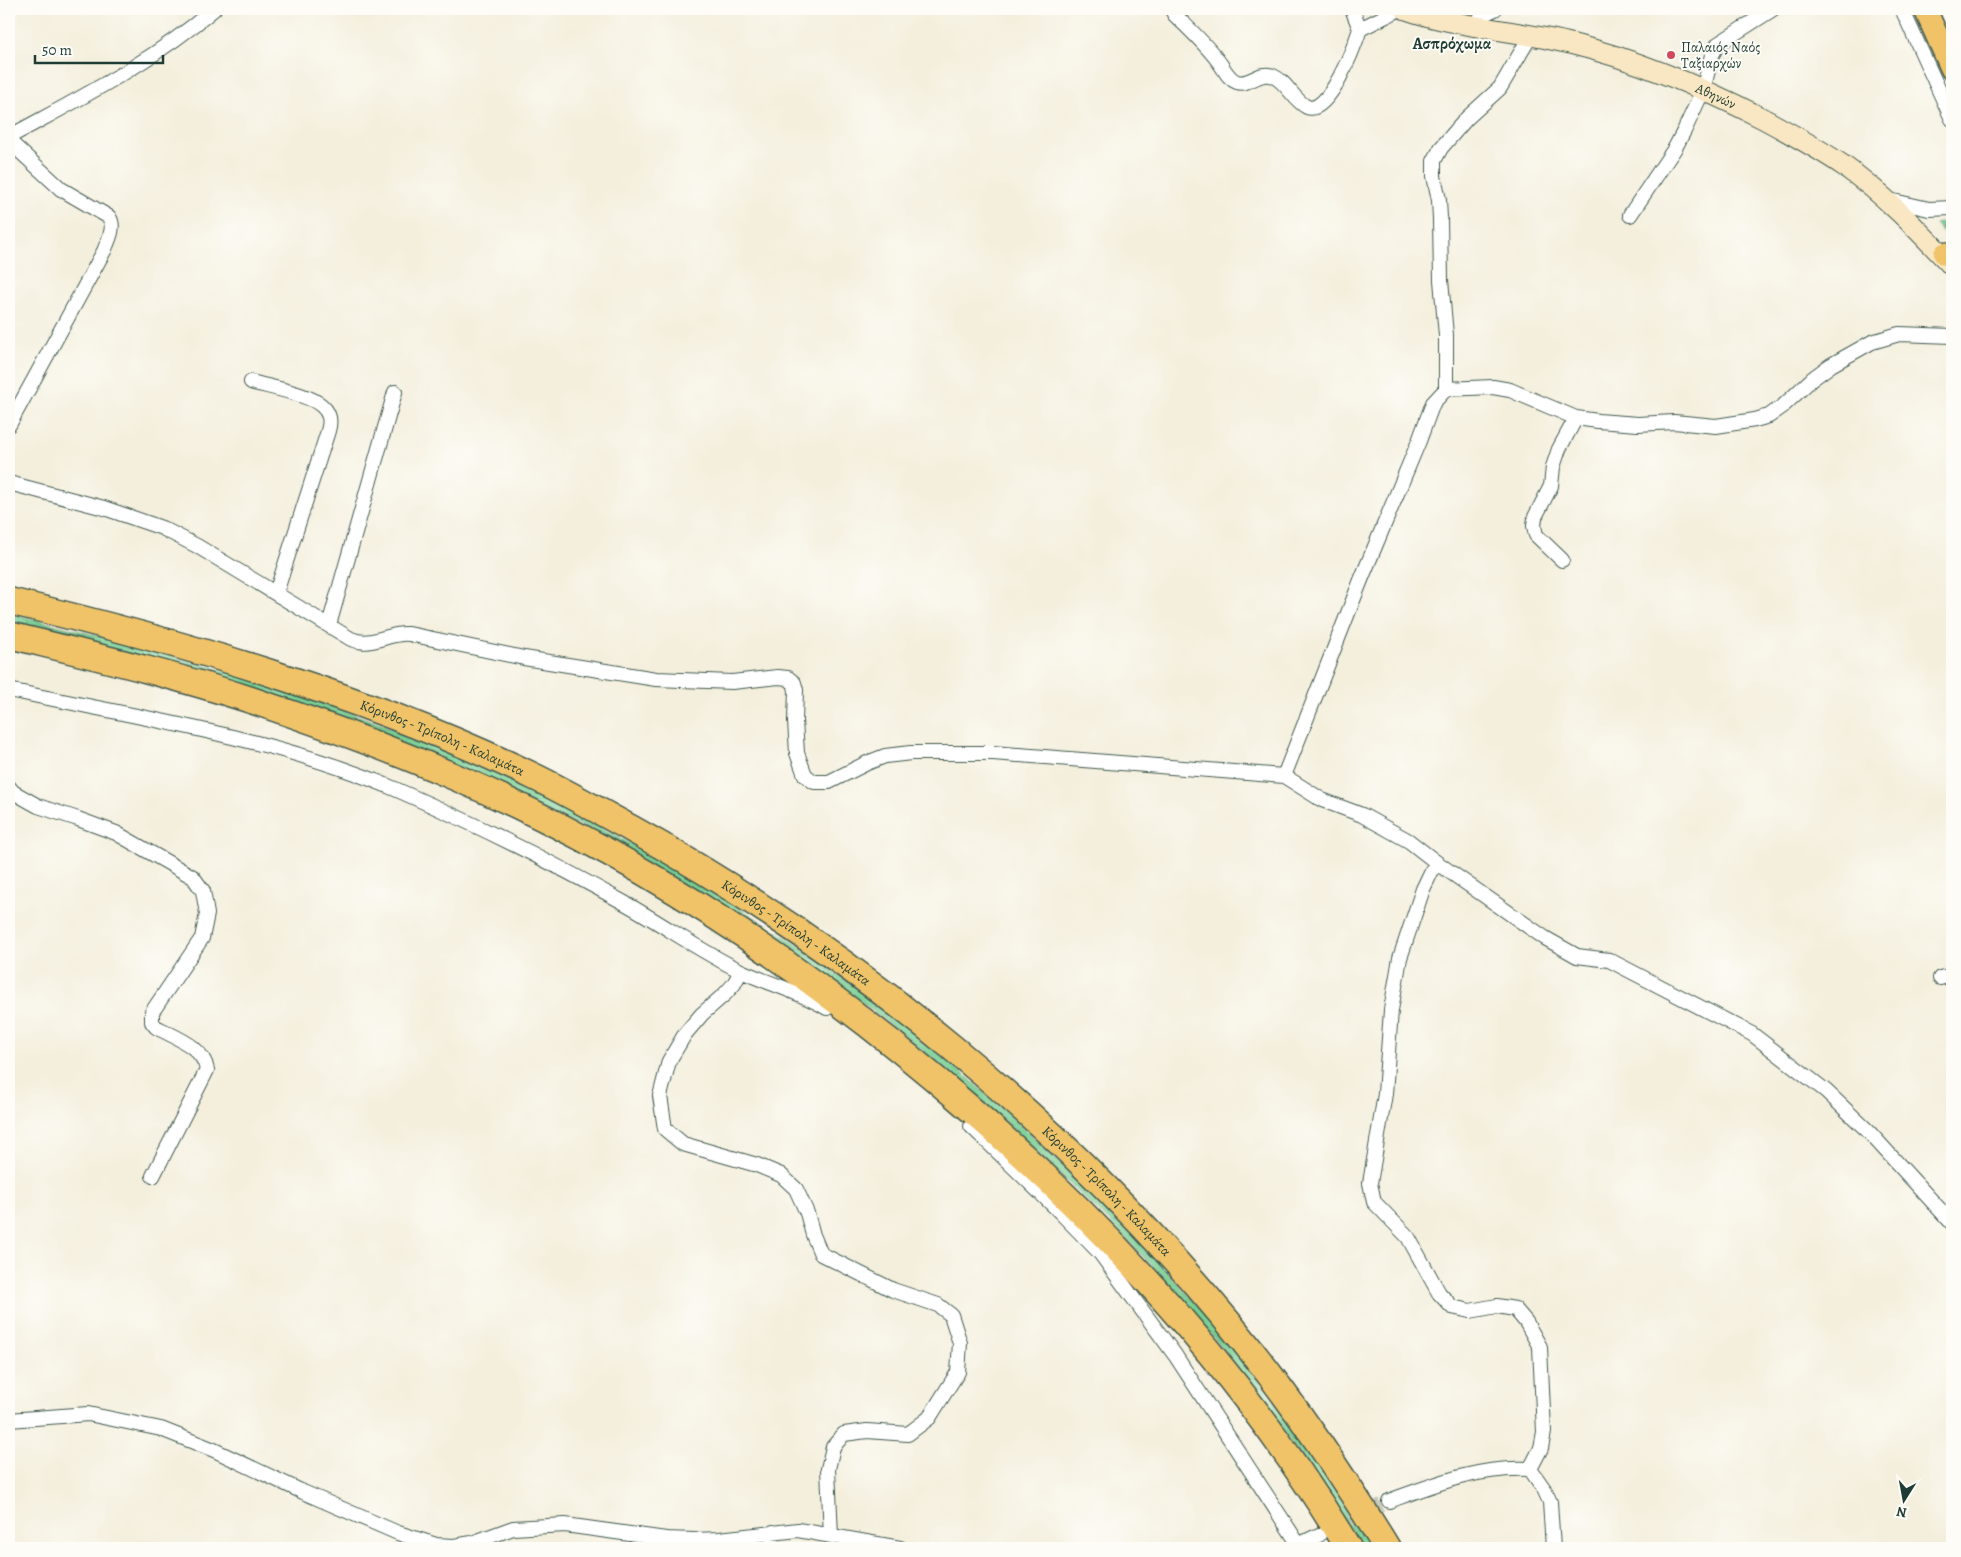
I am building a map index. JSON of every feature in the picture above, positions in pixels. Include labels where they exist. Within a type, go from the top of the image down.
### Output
[{"type":"highway","name":"Κόρινθος - Τρίπολη - Καλαμάτα","points":[[9,601],[180,645],[259,668],[390,715],[458,743],[535,777],[656,842],[728,885],[796,930],[879,990],[949,1046],[1024,1111],[1133,1216],[1224,1316],[1271,1376],[1329,1456],[1387,1548]]},
{"type":"highway","points":[[9,635],[248,699],[379,746],[456,777],[521,807],[636,869],[710,913],[778,957],[860,1016],[927,1071],[998,1132],[1110,1239],[1158,1291],[1222,1367],[1291,1461],[1348,1548]]},
{"type":"main road","name":"Αθηνών","points":[[1406,9],[1431,17],[1483,15],[1531,36],[1578,45],[1628,60],[1703,90],[1803,140],[1843,166],[1885,199],[1947,255]]},
{"type":"main road","points":[[1925,9],[1952,69]]},
{"type":"street","points":[[9,425],[104,251],[110,238],[112,223],[109,217],[71,196],[54,184],[9,139],[134,68],[178,38],[214,9]]},
{"type":"street","points":[[1172,9],[1174,14],[1211,51],[1230,78],[1238,82],[1248,81],[1261,74],[1271,75],[1280,79],[1306,107],[1314,108],[1320,104],[1344,70],[1360,29],[1400,9]]},
{"type":"street","points":[[1352,9],[1360,29]]},
{"type":"street","points":[[1630,215],[1675,148],[1703,90],[1712,55],[1718,44],[1773,9]]},
{"type":"street","points":[[1902,9],[1952,119]]},
{"type":"street","points":[[1446,389],[1446,335],[1441,280],[1440,218],[1439,200],[1434,176],[1434,160],[1441,148],[1468,118],[1500,88],[1531,36]]},
{"type":"street","points":[[1885,199],[1929,209],[1952,208]]},
{"type":"street","points":[[1284,776],[1361,580],[1419,440],[1432,403],[1446,389],[1493,387],[1510,390],[1576,418],[1617,423],[1674,422],[1716,426],[1769,416],[1831,365],[1872,342],[1899,334],[1952,336]]},
{"type":"street","points":[[251,382],[313,400],[327,410],[330,420],[276,594]]},
{"type":"street","points":[[329,625],[395,392]]},
{"type":"street","points":[[1562,560],[1536,535],[1534,526],[1535,517],[1551,486],[1553,467],[1559,449],[1576,418]]},
{"type":"street","points":[[9,483],[104,508],[162,528],[197,546],[351,639],[361,643],[377,641],[398,634],[415,634],[524,658],[656,679],[732,682],[778,677],[788,678],[794,683],[796,690],[797,753],[805,775],[814,782],[829,782],[885,756],[911,753],[993,753],[1284,776],[1322,800],[1362,815],[1409,840],[1436,862],[1545,938],[1577,956],[1609,960],[1752,1034],[1826,1091],[1868,1131],[1952,1223]]},
{"type":"street","points":[[9,693],[187,727],[287,752],[394,788],[574,875],[741,971],[809,997],[838,1015],[904,1065],[957,1113],[1100,1253],[1175,1355],[1297,1547],[1318,1535]]},
{"type":"street","points":[[9,786],[13,792],[38,806],[116,833],[193,877],[203,891],[207,914],[202,938],[152,1012],[152,1022],[156,1028],[197,1050],[205,1060],[207,1070],[153,1176]]},
{"type":"street","points":[[1436,862],[1423,889],[1400,958],[1391,1010],[1385,1094],[1370,1184],[1374,1202],[1408,1237],[1439,1293],[1452,1307],[1470,1311],[1497,1306],[1506,1307],[1515,1309],[1526,1322],[1540,1347],[1544,1432],[1541,1448],[1530,1469]]},
{"type":"street","points":[[741,971],[734,984],[702,1014],[685,1034],[669,1061],[660,1096],[665,1129],[683,1144],[757,1165],[781,1174],[796,1189],[807,1213],[813,1236],[821,1254],[893,1290],[938,1305],[950,1315],[960,1343],[958,1372],[929,1418],[908,1434],[867,1431],[844,1434],[833,1447],[828,1469],[831,1536]]},
{"type":"street","points":[[9,1420],[88,1414],[161,1429],[214,1450],[418,1544],[454,1546],[472,1543],[513,1528],[565,1525],[666,1539],[694,1540],[798,1530],[900,1548]]},
{"type":"street","points":[[1389,1501],[1444,1480],[1480,1471],[1508,1468],[1530,1469]]},
{"type":"street","points":[[1530,1469],[1544,1488],[1550,1502],[1553,1548]]},
{"type":"street","points":[[772,1548],[773,1532]]},
{"type":"green space","points":[[1952,221],[1952,241],[1935,224]]},
{"type":"green space","points":[[9,613],[254,679],[387,726],[463,757],[528,788],[664,861],[792,941],[872,999],[941,1054],[1009,1114],[1125,1224],[1221,1332],[1295,1428],[1373,1548],[1363,1548],[1255,1390],[1167,1282],[1119,1231],[1004,1121],[936,1062],[868,1007],[787,949],[590,829],[43,631],[9,622]]},
{"type":"tunnel","points":[[1331,1529],[1389,1501]]},
{"type":"place","name":"Παλαιός Ναός Ταξιαρχών","points":[[1671,55]]},
{"type":"district","name":"Ασπρόχωμα","points":[[1452,43]]}]
